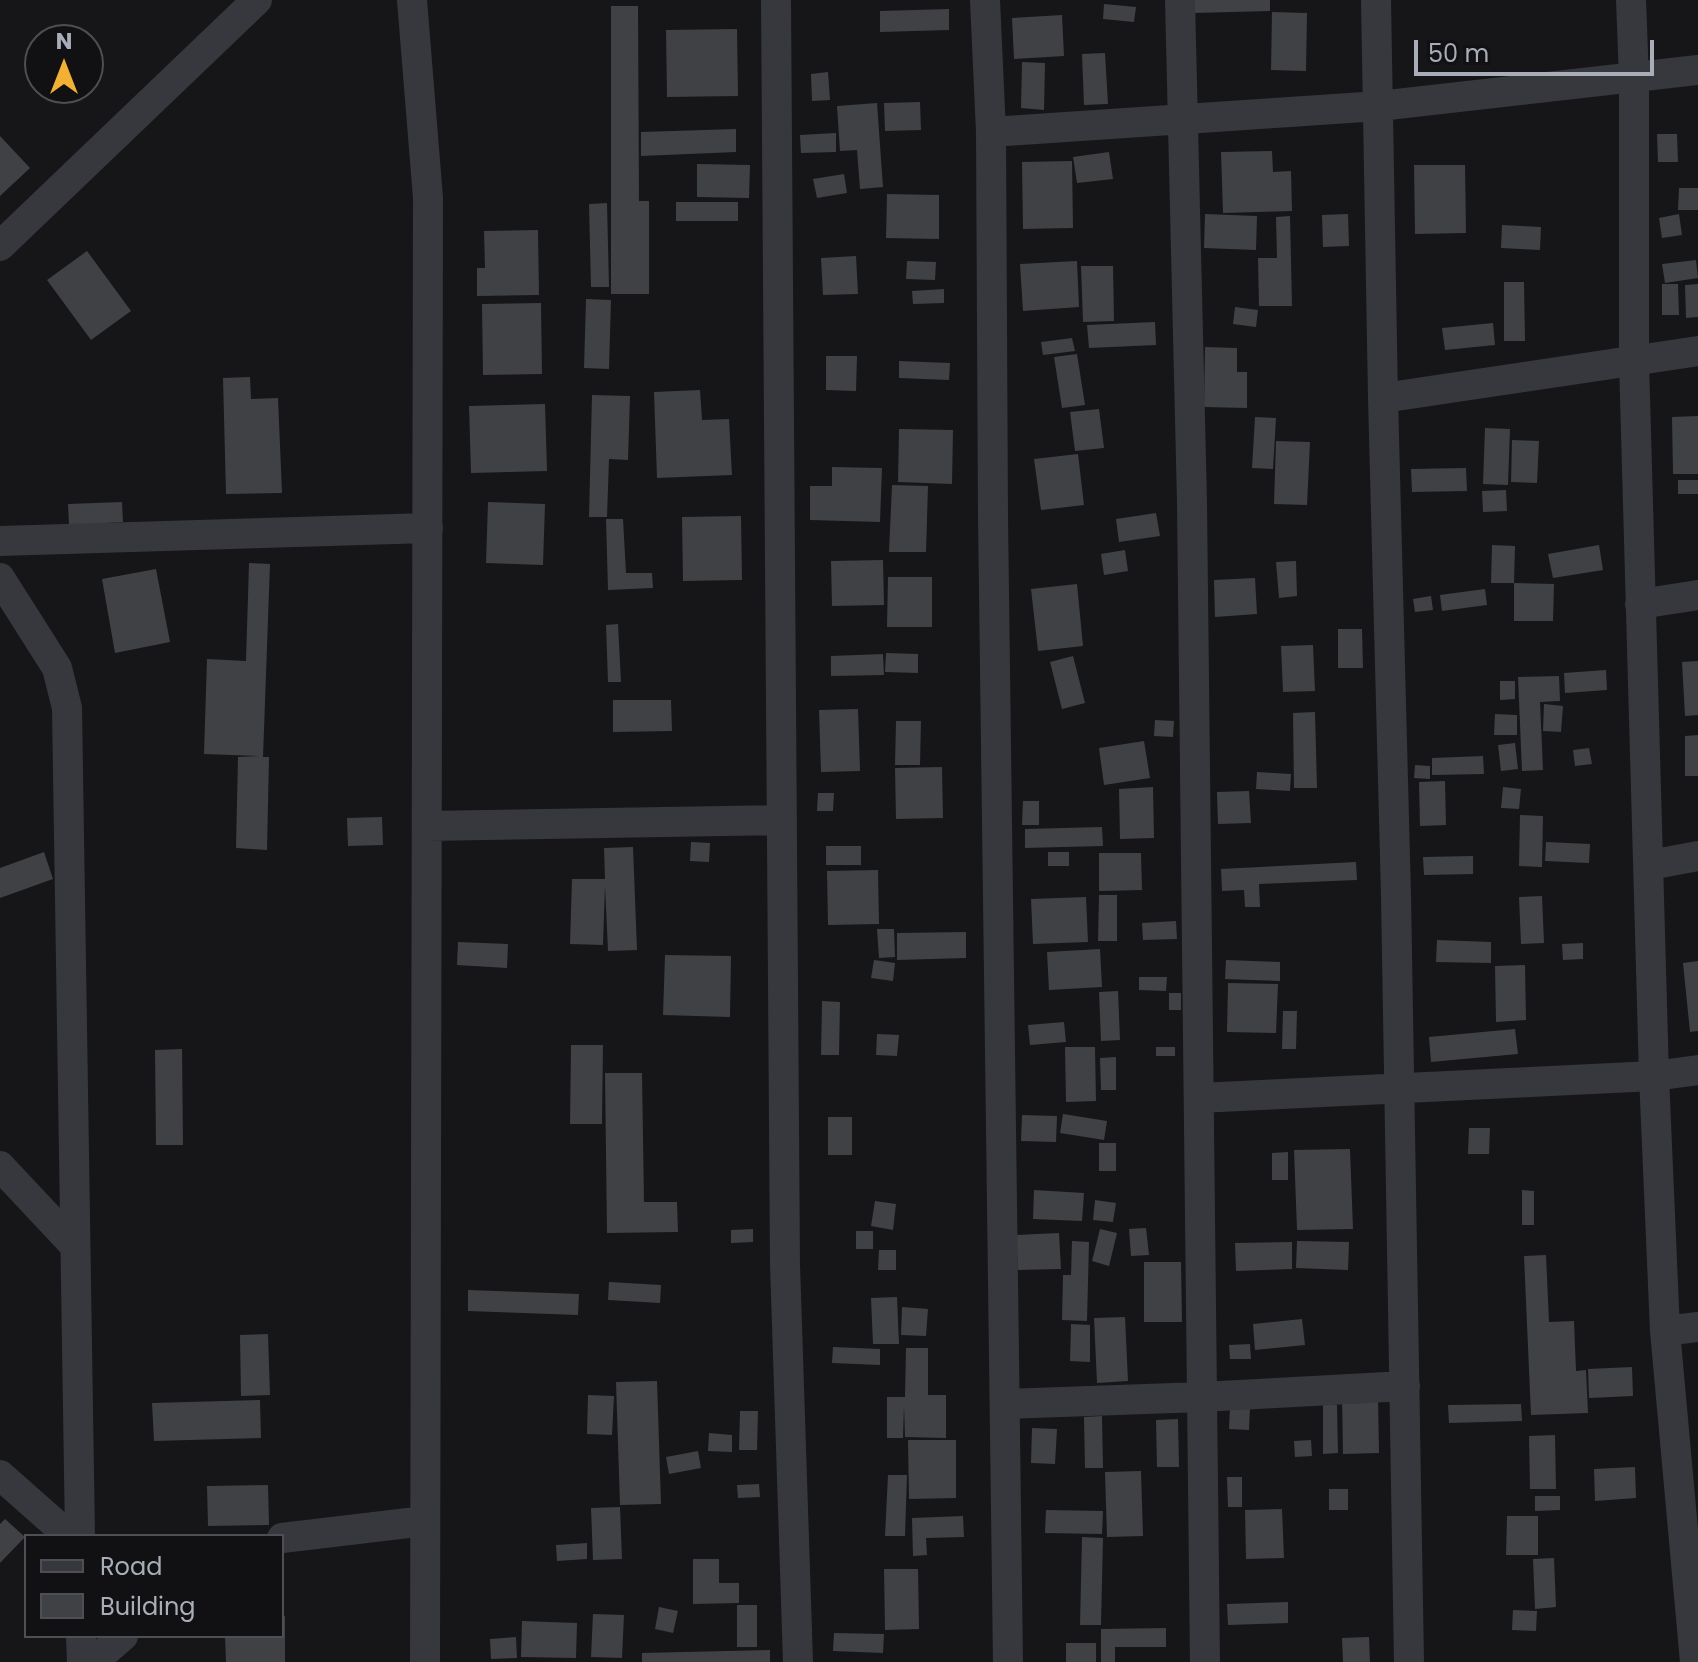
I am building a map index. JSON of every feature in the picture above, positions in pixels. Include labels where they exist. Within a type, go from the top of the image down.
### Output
[{"type":"street","points":[[0,246],[257,0]]},
{"type":"street","points":[[412,0],[428,198],[425,1662]]},
{"type":"street","points":[[776,0],[785,1264],[798,1662]]},
{"type":"street","points":[[985,0],[991,132],[1008,1662]]},
{"type":"street","points":[[1180,0],[1199,1098],[1205,1662]]},
{"type":"street","points":[[1376,0],[1409,1662]]},
{"type":"street","points":[[1631,0],[1634,361],[1654,1076],[1665,1331],[1692,1570],[1695,1662]]},
{"type":"street","points":[[991,132],[1379,106],[1698,70]]},
{"type":"street","points":[[1383,398],[1698,351]]},
{"type":"street","points":[[0,541],[428,528]]},
{"type":"street","points":[[0,578],[57,668],[67,708],[80,1534]]},
{"type":"street","points":[[1640,604],[1698,595]]},
{"type":"street","points":[[427,826],[782,820]]},
{"type":"street","points":[[1650,865],[1698,856]]},
{"type":"street","points":[[1199,1098],[1654,1076],[1698,1070]]},
{"type":"street","points":[[0,1166],[75,1246]]},
{"type":"street","points":[[1665,1331],[1698,1327]]},
{"type":"street","points":[[1005,1404],[1405,1386]]},
{"type":"street","points":[[0,1475],[67,1534]]},
{"type":"street","points":[[284,1538],[425,1521]]},
{"type":"street","points":[[81,1638],[82,1662]]},
{"type":"street","points":[[93,1662],[121,1638]]},
{"type":"building","points":[[1192,0],[1270,0],[1270,11],[1193,13]]},
{"type":"building","points":[[1104,4],[1136,7],[1134,22],[1103,19]]},
{"type":"building","points":[[611,6],[638,6],[639,201],[649,201],[649,294],[611,294]]},
{"type":"building","points":[[949,9],[949,30],[880,32],[880,11]]},
{"type":"building","points":[[1272,12],[1307,13],[1306,71],[1271,70]]},
{"type":"building","points":[[1062,15],[1064,56],[1014,59],[1012,18]]},
{"type":"building","points":[[737,29],[738,96],[667,97],[666,30]]},
{"type":"building","points":[[1105,53],[1108,104],[1084,105],[1082,54]]},
{"type":"building","points":[[1022,62],[1045,63],[1044,110],[1021,108]]},
{"type":"building","points":[[828,72],[830,100],[812,101],[811,74]]},
{"type":"building","points":[[920,102],[921,130],[885,131],[884,103]]},
{"type":"building","points":[[877,103],[883,187],[860,189],[857,150],[840,151],[837,106]]},
{"type":"building","points":[[736,129],[736,152],[641,156],[641,132]]},
{"type":"building","points":[[836,133],[836,152],[801,153],[800,135]]},
{"type":"building","points":[[1657,134],[1677,134],[1678,162],[1658,162]]},
{"type":"building","points":[[0,136],[30,168],[0,196]]},
{"type":"building","points":[[1272,151],[1273,172],[1291,171],[1292,211],[1223,213],[1221,152]]},
{"type":"building","points":[[1109,152],[1113,179],[1077,183],[1073,157]]},
{"type":"building","points":[[1072,161],[1073,228],[1023,229],[1022,162]]},
{"type":"building","points":[[697,164],[750,165],[749,198],[697,197]]},
{"type":"building","points":[[1414,165],[1465,165],[1466,233],[1415,234]]},
{"type":"building","points":[[844,174],[847,193],[817,198],[813,179]]},
{"type":"building","points":[[1679,188],[1698,188],[1698,210],[1678,210]]},
{"type":"building","points":[[887,194],[939,195],[939,239],[886,238]]},
{"type":"building","points":[[676,202],[738,202],[738,221],[676,221]]},
{"type":"building","points":[[607,203],[609,287],[591,287],[589,204]]},
{"type":"building","points":[[1205,214],[1257,216],[1256,250],[1204,248]]},
{"type":"building","points":[[1348,214],[1349,246],[1323,247],[1322,215]]},
{"type":"building","points":[[1679,214],[1682,235],[1662,238],[1659,218]]},
{"type":"building","points":[[1290,216],[1292,306],[1259,306],[1258,258],[1277,258],[1276,217]]},
{"type":"building","points":[[1502,225],[1541,227],[1540,250],[1501,248]]},
{"type":"building","points":[[538,230],[539,295],[477,296],[477,268],[485,268],[484,231]]},
{"type":"building","points":[[87,251],[131,311],[91,340],[47,280]]},
{"type":"building","points":[[856,256],[858,294],[823,295],[821,258]]},
{"type":"building","points":[[1696,260],[1698,278],[1665,283],[1662,264]]},
{"type":"building","points":[[907,261],[936,262],[935,280],[906,279]]},
{"type":"building","points":[[1077,261],[1079,307],[1023,311],[1020,264]]},
{"type":"building","points":[[1081,266],[1113,266],[1114,321],[1083,322]]},
{"type":"building","points":[[1504,282],[1524,282],[1525,341],[1504,341]]},
{"type":"building","points":[[1662,284],[1678,284],[1679,315],[1662,315]]},
{"type":"building","points":[[1698,284],[1698,317],[1686,318],[1685,285]]},
{"type":"building","points":[[944,289],[944,303],[913,304],[912,291]]},
{"type":"building","points":[[586,299],[611,300],[609,369],[584,368]]},
{"type":"building","points":[[541,303],[542,374],[483,375],[482,304]]},
{"type":"building","points":[[1235,307],[1258,310],[1256,327],[1233,324]]},
{"type":"building","points":[[1155,322],[1156,345],[1089,348],[1087,325]]},
{"type":"building","points":[[1493,323],[1495,345],[1445,350],[1442,328]]},
{"type":"building","points":[[1072,338],[1075,351],[1043,355],[1041,342]]},
{"type":"building","points":[[1205,347],[1237,348],[1237,372],[1247,372],[1247,408],[1204,407]]},
{"type":"building","points":[[1077,354],[1085,405],[1062,408],[1054,357]]},
{"type":"building","points":[[826,356],[857,356],[856,391],[826,390]]},
{"type":"building","points":[[899,361],[950,363],[949,380],[899,378]]},
{"type":"building","points":[[250,377],[251,399],[278,398],[282,493],[226,494],[223,378]]},
{"type":"building","points":[[700,390],[702,420],[729,419],[732,475],[657,478],[654,392]]},
{"type":"building","points":[[592,395],[630,396],[628,460],[609,459],[607,517],[589,517]]},
{"type":"building","points":[[545,404],[547,471],[471,473],[469,406]]},
{"type":"building","points":[[1099,409],[1104,448],[1075,451],[1070,412]]},
{"type":"building","points":[[1698,416],[1698,474],[1673,474],[1672,417]]},
{"type":"building","points":[[1255,417],[1276,418],[1273,469],[1252,468]]},
{"type":"building","points":[[1485,428],[1510,429],[1508,485],[1483,484]]},
{"type":"building","points":[[899,429],[953,430],[952,484],[898,482]]},
{"type":"building","points":[[1512,440],[1539,441],[1537,483],[1511,482]]},
{"type":"building","points":[[1276,441],[1310,442],[1307,505],[1274,504]]},
{"type":"building","points":[[1078,454],[1084,505],[1041,510],[1034,459]]},
{"type":"building","points":[[832,467],[882,468],[880,522],[810,520],[810,486],[832,486]]},
{"type":"building","points":[[1466,468],[1467,491],[1412,492],[1411,469]]},
{"type":"building","points":[[1678,480],[1698,480],[1698,494],[1678,494]]},
{"type":"building","points":[[892,485],[928,486],[926,552],[889,552]]},
{"type":"building","points":[[1506,490],[1507,511],[1483,512],[1482,491]]},
{"type":"building","points":[[122,502],[123,522],[69,525],[68,504]]},
{"type":"building","points":[[488,502],[545,504],[543,565],[486,563]]},
{"type":"building","points":[[1156,513],[1160,536],[1119,542],[1116,519]]},
{"type":"building","points":[[741,516],[742,580],[683,581],[682,517]]},
{"type":"building","points":[[606,519],[623,519],[626,573],[652,573],[653,588],[608,590]]},
{"type":"building","points":[[1492,545],[1515,546],[1514,583],[1491,583]]},
{"type":"building","points":[[1599,545],[1603,570],[1553,578],[1548,554]]},
{"type":"building","points":[[1125,550],[1128,571],[1104,575],[1101,554]]},
{"type":"building","points":[[883,560],[884,605],[832,606],[831,561]]},
{"type":"building","points":[[1296,561],[1297,596],[1279,598],[1276,562]]},
{"type":"building","points":[[249,563],[270,564],[263,757],[269,757],[267,850],[236,848],[238,757],[259,756],[204,754],[207,659],[246,661]]},
{"type":"building","points":[[156,569],[170,642],[115,653],[102,579]]},
{"type":"building","points":[[888,577],[932,577],[932,627],[887,627]]},
{"type":"building","points":[[1255,578],[1257,614],[1215,617],[1214,580]]},
{"type":"building","points":[[1514,583],[1554,584],[1553,621],[1514,621]]},
{"type":"building","points":[[1077,584],[1083,646],[1038,651],[1031,589]]},
{"type":"building","points":[[1485,589],[1487,605],[1442,611],[1440,595]]},
{"type":"building","points":[[1431,596],[1433,610],[1415,612],[1413,599]]},
{"type":"building","points":[[618,624],[621,682],[608,682],[606,625]]},
{"type":"building","points":[[1338,629],[1362,629],[1363,668],[1338,668]]},
{"type":"building","points":[[1313,645],[1315,691],[1283,692],[1281,646]]},
{"type":"building","points":[[886,653],[918,654],[918,673],[885,672]]},
{"type":"building","points":[[883,654],[884,675],[831,676],[831,656]]},
{"type":"building","points":[[1073,656],[1085,703],[1062,709],[1050,662]]},
{"type":"building","points":[[1698,661],[1698,715],[1685,716],[1682,662]]},
{"type":"building","points":[[1606,670],[1607,690],[1565,693],[1564,673]]},
{"type":"building","points":[[1559,676],[1560,701],[1540,702],[1543,770],[1522,771],[1518,677]]},
{"type":"building","points":[[1500,681],[1515,681],[1515,699],[1500,700]]},
{"type":"building","points":[[613,700],[671,700],[672,731],[613,732]]},
{"type":"building","points":[[1544,704],[1563,706],[1561,732],[1543,731]]},
{"type":"building","points":[[858,709],[860,771],[821,772],[819,710]]},
{"type":"building","points":[[1315,712],[1317,788],[1294,788],[1293,713]]},
{"type":"building","points":[[1495,714],[1517,715],[1517,735],[1494,735]]},
{"type":"building","points":[[1155,720],[1174,721],[1173,737],[1154,736]]},
{"type":"building","points":[[896,721],[921,721],[920,765],[895,765]]},
{"type":"building","points":[[1698,735],[1698,776],[1685,776],[1685,736]]},
{"type":"building","points":[[1144,741],[1150,778],[1104,785],[1099,748]]},
{"type":"building","points":[[1515,743],[1518,769],[1501,771],[1498,745]]},
{"type":"building","points":[[1589,748],[1592,764],[1575,766],[1573,750]]},
{"type":"building","points":[[1483,756],[1484,774],[1432,775],[1432,758]]},
{"type":"building","points":[[1415,765],[1430,766],[1430,779],[1414,778]]},
{"type":"building","points":[[942,767],[943,818],[896,819],[895,768]]},
{"type":"building","points":[[1257,772],[1291,774],[1290,791],[1256,789]]},
{"type":"building","points":[[1445,781],[1446,825],[1420,826],[1419,782]]},
{"type":"building","points":[[1153,787],[1154,838],[1120,839],[1119,789]]},
{"type":"building","points":[[1503,787],[1521,789],[1519,809],[1501,808]]},
{"type":"building","points":[[1249,791],[1251,823],[1218,824],[1217,792]]},
{"type":"building","points":[[818,793],[834,793],[833,811],[817,811]]},
{"type":"building","points":[[1023,801],[1039,801],[1039,825],[1022,825]]},
{"type":"building","points":[[1520,815],[1543,816],[1542,867],[1519,866]]},
{"type":"building","points":[[382,817],[383,845],[348,846],[347,818]]},
{"type":"building","points":[[1102,827],[1103,846],[1025,848],[1025,829]]},
{"type":"building","points":[[691,842],[710,843],[709,862],[690,861]]},
{"type":"building","points":[[1546,842],[1590,844],[1589,863],[1545,861]]},
{"type":"building","points":[[826,846],[861,846],[861,865],[826,865]]},
{"type":"building","points":[[633,847],[637,950],[608,951],[605,886],[603,945],[570,944],[572,879],[605,879],[604,848]]},
{"type":"building","points":[[44,852],[53,879],[0,898],[0,868]]},
{"type":"building","points":[[1048,852],[1069,852],[1069,866],[1048,866]]},
{"type":"building","points":[[1099,853],[1141,853],[1142,890],[1099,891]]},
{"type":"building","points":[[1473,856],[1473,874],[1424,875],[1423,857]]},
{"type":"building","points":[[1356,862],[1357,880],[1259,884],[1260,907],[1245,907],[1244,890],[1222,891],[1221,869]]},
{"type":"building","points":[[878,870],[879,924],[828,925],[827,871]]},
{"type":"building","points":[[1099,895],[1117,895],[1117,941],[1098,941]]},
{"type":"building","points":[[1542,896],[1544,943],[1521,944],[1519,897]]},
{"type":"building","points":[[1086,897],[1088,942],[1033,944],[1031,899]]},
{"type":"building","points":[[1176,921],[1177,939],[1143,940],[1142,923]]},
{"type":"building","points":[[877,929],[894,929],[895,957],[879,958]]},
{"type":"building","points":[[966,932],[966,958],[897,960],[897,933]]},
{"type":"building","points":[[1437,940],[1491,942],[1491,963],[1436,962]]},
{"type":"building","points":[[458,942],[508,944],[507,968],[457,965]]},
{"type":"building","points":[[1583,943],[1583,959],[1563,960],[1562,944]]},
{"type":"building","points":[[1100,949],[1102,987],[1049,990],[1047,952]]},
{"type":"building","points":[[665,955],[731,956],[730,1017],[663,1015]]},
{"type":"building","points":[[874,960],[895,963],[893,981],[871,978]]},
{"type":"building","points":[[1226,960],[1280,962],[1280,981],[1225,979]]},
{"type":"building","points":[[1698,961],[1698,1031],[1690,1032],[1683,963]]},
{"type":"building","points":[[1525,965],[1526,1020],[1496,1022],[1495,966]]},
{"type":"building","points":[[1139,977],[1167,977],[1166,991],[1139,990]]},
{"type":"building","points":[[1228,983],[1278,984],[1276,1033],[1227,1032]]},
{"type":"building","points":[[1118,991],[1120,1040],[1101,1041],[1099,992]]},
{"type":"building","points":[[1169,993],[1181,993],[1181,1010],[1169,1010]]},
{"type":"building","points":[[822,1001],[840,1002],[839,1055],[821,1055]]},
{"type":"building","points":[[1283,1011],[1297,1011],[1296,1049],[1282,1049]]},
{"type":"building","points":[[1064,1022],[1066,1042],[1030,1045],[1028,1025]]},
{"type":"building","points":[[1515,1029],[1518,1054],[1431,1062],[1429,1037]]},
{"type":"building","points":[[877,1034],[899,1035],[897,1056],[876,1055]]},
{"type":"building","points":[[571,1045],[603,1045],[602,1124],[570,1124]]},
{"type":"building","points":[[1065,1047],[1095,1047],[1096,1101],[1066,1102]]},
{"type":"building","points":[[1156,1047],[1175,1047],[1175,1056],[1156,1056]]},
{"type":"building","points":[[182,1049],[183,1145],[156,1145],[155,1050]]},
{"type":"building","points":[[1116,1057],[1116,1090],[1101,1090],[1100,1058]]},
{"type":"building","points":[[605,1073],[642,1073],[644,1202],[677,1202],[678,1232],[607,1233]]},
{"type":"building","points":[[1063,1114],[1107,1121],[1104,1140],[1060,1133]]},
{"type":"building","points":[[1022,1115],[1057,1116],[1056,1142],[1021,1141]]},
{"type":"building","points":[[828,1117],[852,1117],[852,1155],[828,1155]]},
{"type":"building","points":[[1469,1128],[1490,1128],[1489,1154],[1468,1154]]},
{"type":"building","points":[[1099,1143],[1116,1143],[1116,1171],[1099,1171]]},
{"type":"building","points":[[1350,1149],[1353,1229],[1297,1230],[1294,1150]]},
{"type":"building","points":[[1288,1152],[1288,1180],[1272,1180],[1272,1153]]},
{"type":"building","points":[[1034,1190],[1084,1193],[1082,1221],[1033,1219]]},
{"type":"building","points":[[1522,1190],[1534,1191],[1534,1225],[1522,1225]]},
{"type":"building","points":[[1095,1200],[1116,1203],[1113,1222],[1093,1220]]},
{"type":"building","points":[[875,1201],[896,1204],[893,1230],[871,1226]]},
{"type":"building","points":[[1146,1228],[1149,1255],[1131,1256],[1129,1229]]},
{"type":"building","points":[[753,1229],[753,1242],[731,1243],[731,1230]]},
{"type":"building","points":[[1100,1229],[1117,1233],[1109,1266],[1092,1261]]},
{"type":"building","points":[[856,1231],[873,1231],[873,1249],[856,1249]]},
{"type":"building","points":[[1059,1233],[1061,1269],[1018,1270],[1016,1235]]},
{"type":"building","points":[[1072,1241],[1089,1242],[1087,1321],[1062,1320],[1063,1275],[1071,1275]]},
{"type":"building","points":[[1297,1241],[1349,1242],[1348,1270],[1296,1268]]},
{"type":"building","points":[[1292,1242],[1292,1269],[1236,1271],[1235,1243]]},
{"type":"building","points":[[879,1250],[896,1250],[896,1270],[878,1270]]},
{"type":"building","points":[[1546,1255],[1549,1322],[1574,1321],[1576,1371],[1586,1370],[1588,1413],[1531,1415],[1524,1256]]},
{"type":"building","points":[[1144,1262],[1181,1262],[1182,1322],[1144,1322]]},
{"type":"building","points":[[609,1282],[661,1285],[660,1303],[608,1300]]},
{"type":"building","points":[[468,1290],[579,1294],[578,1315],[468,1311]]},
{"type":"building","points":[[897,1297],[899,1344],[873,1344],[871,1298]]},
{"type":"building","points":[[902,1307],[928,1309],[926,1336],[901,1335]]},
{"type":"building","points":[[1125,1317],[1128,1381],[1097,1383],[1094,1318]]},
{"type":"building","points":[[1302,1319],[1305,1345],[1255,1350],[1253,1324]]},
{"type":"building","points":[[1071,1324],[1090,1325],[1090,1362],[1070,1361]]},
{"type":"building","points":[[268,1334],[270,1395],[241,1396],[240,1335]]},
{"type":"building","points":[[1250,1344],[1251,1359],[1230,1359],[1229,1345]]},
{"type":"building","points":[[833,1347],[880,1349],[880,1365],[832,1363]]},
{"type":"building","points":[[906,1348],[928,1348],[928,1395],[946,1395],[946,1438],[905,1437],[904,1405],[903,1438],[887,1438],[887,1397],[905,1397]]},
{"type":"building","points":[[1632,1367],[1633,1396],[1589,1398],[1588,1369]]},
{"type":"building","points":[[657,1381],[661,1504],[620,1505],[616,1382]]},
{"type":"building","points":[[588,1395],[614,1396],[612,1435],[587,1434]]},
{"type":"building","points":[[1342,1396],[1378,1396],[1379,1453],[1343,1454]]},
{"type":"building","points":[[260,1400],[261,1438],[154,1441],[152,1403]]},
{"type":"building","points":[[1521,1404],[1522,1421],[1449,1423],[1448,1405]]},
{"type":"building","points":[[1323,1405],[1337,1405],[1338,1453],[1323,1454]]},
{"type":"building","points":[[1230,1406],[1250,1407],[1249,1430],[1229,1429]]},
{"type":"building","points":[[740,1411],[758,1411],[757,1450],[739,1450]]},
{"type":"building","points":[[1102,1416],[1103,1468],[1085,1468],[1084,1417]]},
{"type":"building","points":[[1178,1419],[1179,1467],[1157,1467],[1156,1420]]},
{"type":"building","points":[[1032,1428],[1057,1429],[1055,1464],[1031,1463]]},
{"type":"building","points":[[709,1433],[732,1435],[732,1452],[708,1451]]},
{"type":"building","points":[[1555,1435],[1556,1489],[1530,1489],[1529,1436]]},
{"type":"building","points":[[908,1440],[956,1440],[956,1498],[909,1499]]},
{"type":"building","points":[[1311,1440],[1312,1456],[1295,1457],[1294,1441]]},
{"type":"building","points":[[698,1451],[701,1468],[669,1474],[666,1457]]},
{"type":"building","points":[[1635,1467],[1636,1498],[1595,1501],[1594,1469]]},
{"type":"building","points":[[1141,1471],[1143,1536],[1107,1537],[1105,1472]]},
{"type":"building","points":[[888,1475],[907,1475],[905,1536],[885,1536]]},
{"type":"building","points":[[1227,1477],[1242,1477],[1242,1507],[1228,1507]]},
{"type":"building","points":[[759,1484],[760,1497],[738,1498],[737,1485]]},
{"type":"building","points":[[268,1485],[269,1525],[208,1526],[207,1486]]},
{"type":"building","points":[[1329,1489],[1348,1489],[1348,1510],[1329,1510]]},
{"type":"building","points":[[1535,1496],[1560,1496],[1560,1510],[1535,1511]]},
{"type":"building","points":[[620,1507],[622,1559],[593,1560],[591,1508]]},
{"type":"building","points":[[1282,1509],[1284,1558],[1246,1559],[1245,1510]]},
{"type":"building","points":[[1046,1510],[1103,1511],[1102,1534],[1045,1533]]},
{"type":"building","points":[[963,1516],[964,1537],[926,1538],[927,1555],[913,1556],[912,1518]]},
{"type":"building","points":[[1507,1516],[1538,1516],[1538,1555],[1506,1555]]},
{"type":"building","points":[[5,1519],[24,1538],[0,1563],[0,1524]]},
{"type":"building","points":[[1082,1537],[1103,1538],[1101,1625],[1080,1625]]},
{"type":"building","points":[[587,1543],[587,1559],[557,1561],[556,1545]]},
{"type":"building","points":[[1554,1558],[1556,1607],[1535,1609],[1533,1559]]},
{"type":"building","points":[[693,1559],[719,1559],[719,1583],[739,1583],[739,1603],[693,1604]]},
{"type":"building","points":[[884,1569],[918,1569],[919,1629],[885,1630]]},
{"type":"building","points":[[1288,1602],[1288,1623],[1228,1625],[1227,1604]]},
{"type":"building","points":[[737,1605],[757,1605],[757,1647],[737,1647]]},
{"type":"building","points":[[659,1607],[678,1611],[673,1633],[655,1629]]},
{"type":"building","points":[[1513,1610],[1537,1611],[1536,1631],[1512,1630]]},
{"type":"building","points":[[593,1614],[624,1615],[622,1658],[591,1657]]},
{"type":"building","points":[[285,1616],[285,1662],[226,1662],[225,1638],[284,1638]]},
{"type":"building","points":[[522,1621],[577,1623],[576,1658],[521,1657]]},
{"type":"building","points":[[1166,1628],[1166,1647],[1115,1647],[1115,1662],[1101,1662],[1101,1629]]},
{"type":"building","points":[[834,1633],[884,1634],[883,1653],[833,1651]]},
{"type":"building","points":[[516,1637],[517,1658],[491,1659],[490,1639]]},
{"type":"building","points":[[1369,1637],[1370,1662],[1343,1662],[1342,1638]]},
{"type":"building","points":[[1066,1643],[1096,1643],[1096,1662],[1066,1662]]},
{"type":"building","points":[[770,1650],[770,1662],[642,1662],[642,1653]]}]
